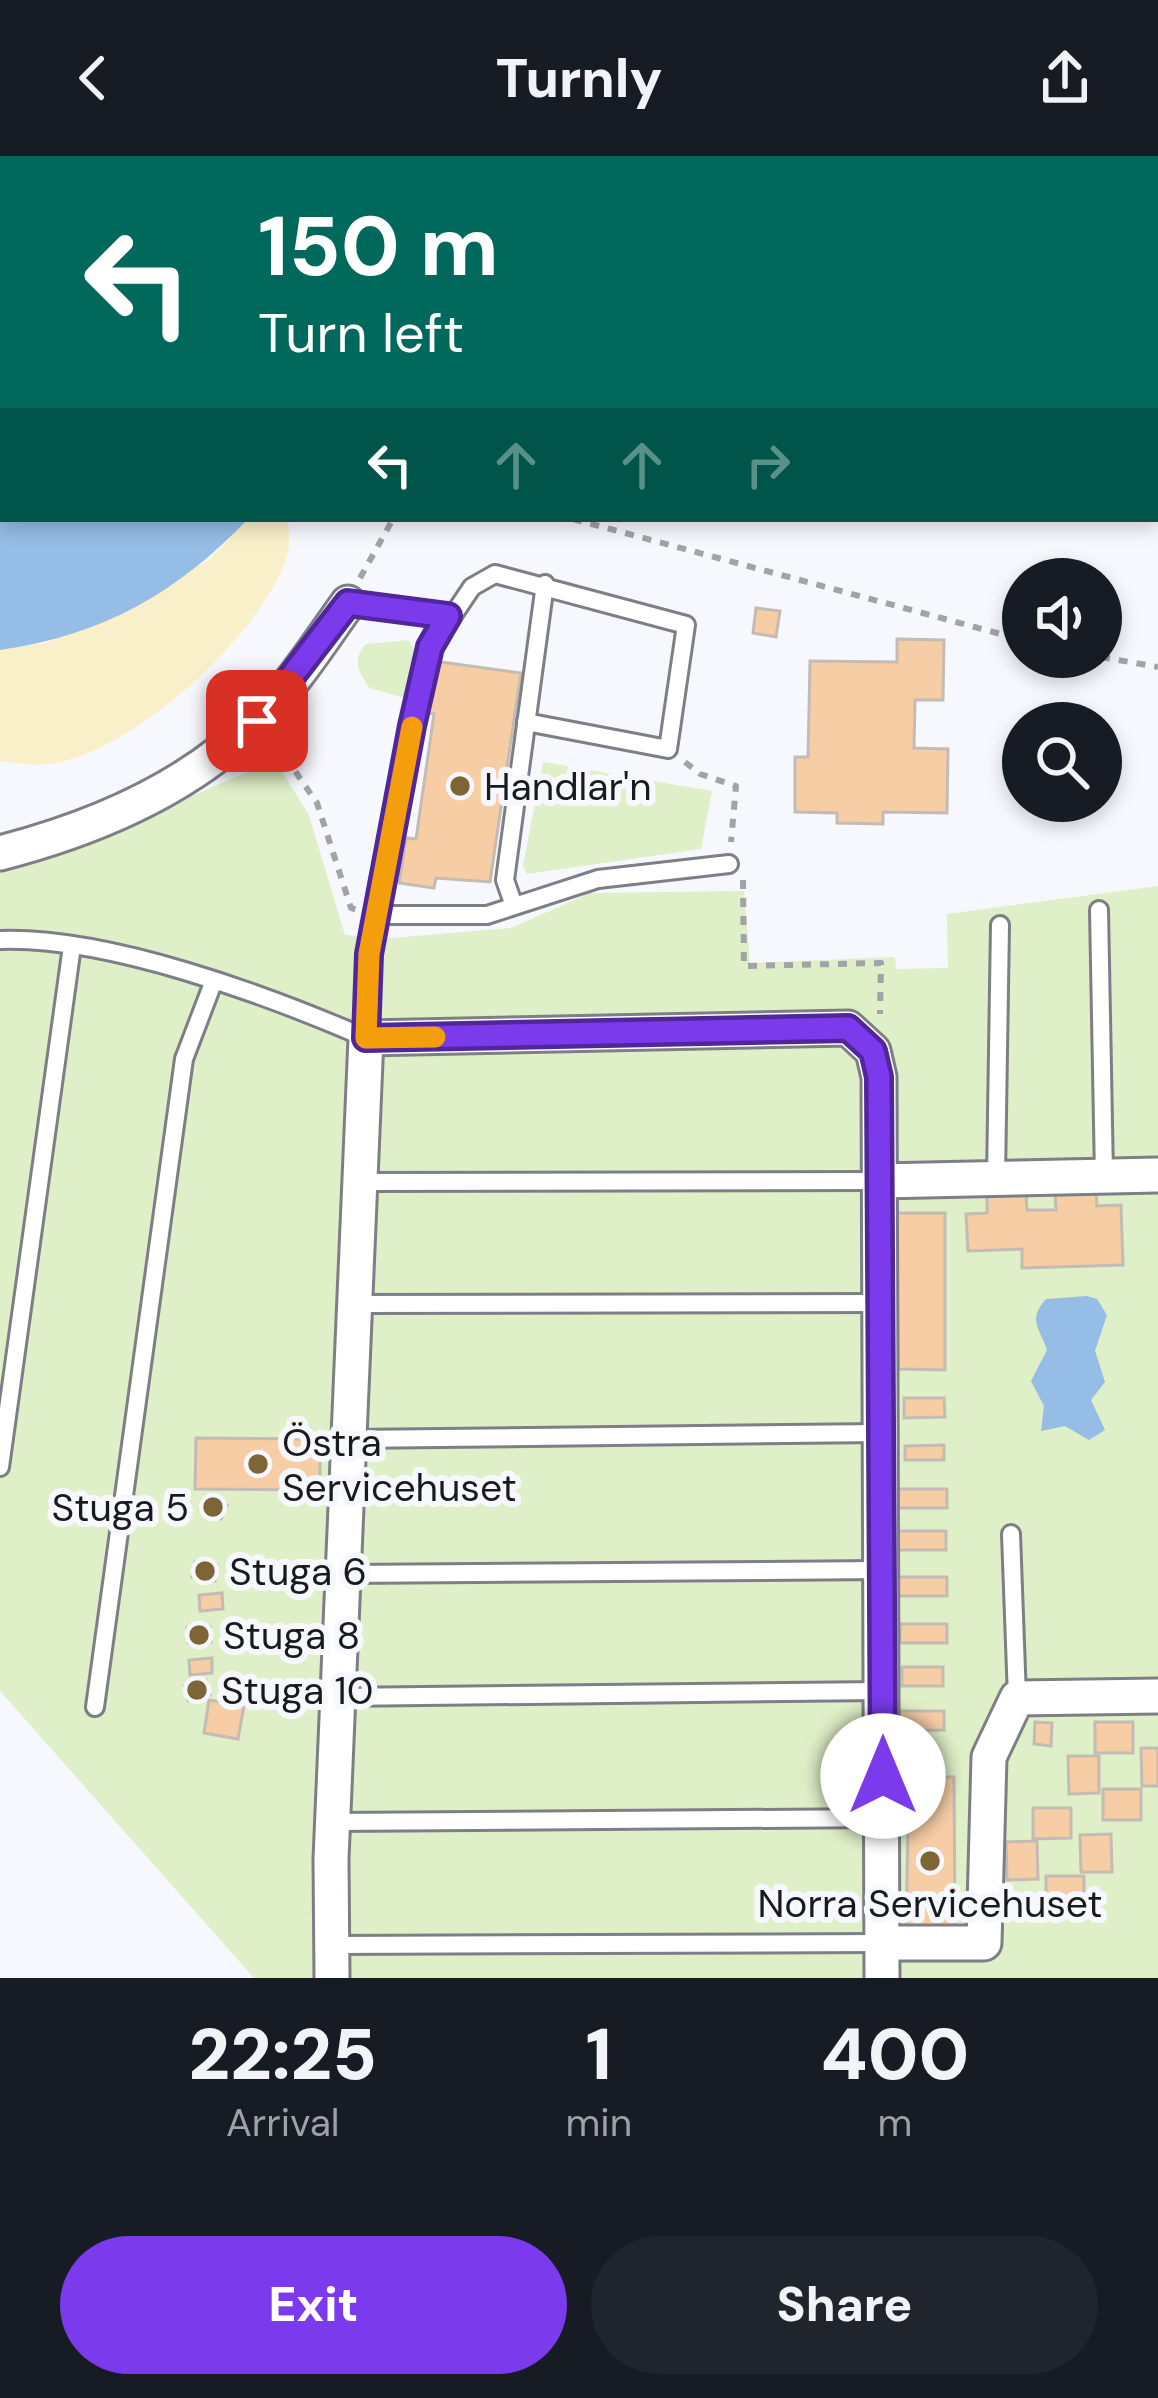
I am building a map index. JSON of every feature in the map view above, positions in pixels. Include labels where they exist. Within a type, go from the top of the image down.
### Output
[{"type":"street","points":[[0,853],[68,832],[151,796],[190,773],[257,721],[348,603]]},
{"type":"street","points":[[332,1961],[333,1822],[366,1038],[848,1028],[873,1051],[879,1077],[882,1978]]},
{"type":"street","points":[[880,1181],[1158,1175]]},
{"type":"street","points":[[882,1943],[984,1943],[989,1757],[1017,1698],[1158,1696]]},
{"type":"lane","points":[[0,940],[34,939],[72,946],[213,982],[301,1010],[366,1038],[376,915],[430,647],[448,616],[472,586],[495,574],[686,626],[668,749],[526,722]]},
{"type":"lane","points":[[513,903],[505,880],[545,584]]},
{"type":"lane","points":[[348,603],[448,616]]},
{"type":"lane","points":[[376,915],[487,915],[598,879],[729,863]]},
{"type":"lane","points":[[1099,910],[1104,1176]]},
{"type":"lane","points":[[996,1178],[1000,925]]},
{"type":"lane","points":[[0,1467],[72,946]]},
{"type":"lane","points":[[95,1707],[184,1059],[213,982]]},
{"type":"lane","points":[[359,1183],[880,1181]]},
{"type":"lane","points":[[355,1304],[881,1304]]},
{"type":"lane","points":[[350,1439],[882,1432]]},
{"type":"lane","points":[[1011,1534],[1017,1698]]},
{"type":"lane","points":[[344,1574],[883,1570]]},
{"type":"lane","points":[[338,1697],[884,1691]]},
{"type":"lane","points":[[333,1822],[883,1818]]},
{"type":"lane","points":[[332,1961],[882,1943]]},
{"type":"path","points":[[348,603],[391,522]]},
{"type":"path","points":[[584,522],[1002,634]]},
{"type":"path","points":[[1122,660],[1158,667]]},
{"type":"path","points":[[257,721],[284,750],[317,803],[351,908],[376,915]]},
{"type":"path","points":[[668,749],[700,774],[736,786],[729,863],[745,884],[744,966],[881,963],[879,1077]]},
{"type":"green space","points":[[408,640],[419,657],[405,698],[369,688],[360,671],[361,650],[366,644]]},
{"type":"green space","points":[[275,760],[309,815],[345,935],[392,938],[511,928],[590,893],[744,891],[750,963],[895,957],[896,969],[948,968],[947,914],[1158,886],[1158,1978],[254,1978],[0,1691],[0,872],[42,861]]},
{"type":"green space","points":[[543,762],[712,791],[701,849],[527,874],[523,865]]},
{"type":"sand","points":[[245,522],[288,522],[287,556],[273,587],[252,619],[192,683],[123,735],[88,753],[49,764],[0,761],[0,650],[46,643],[209,560]]},
{"type":"water","points":[[0,522],[245,522],[193,569],[136,607],[72,634],[0,650]]},
{"type":"water","points":[[1046,1299],[1097,1299],[1107,1315],[1095,1351],[1105,1382],[1091,1400],[1105,1430],[1089,1440],[1065,1426],[1041,1431],[1044,1406],[1031,1381],[1047,1350],[1037,1324],[1040,1306]]},
{"type":"building","points":[[756,608],[780,611],[776,637],[753,633]]},
{"type":"building","points":[[897,639],[944,640],[943,700],[915,700],[914,748],[948,749],[947,813],[883,812],[883,824],[837,823],[837,813],[795,812],[795,757],[808,757],[810,661],[897,662]]},
{"type":"building","points":[[434,661],[521,673],[490,882],[436,878],[434,888],[399,883],[406,838],[416,839],[434,714],[427,713]]},
{"type":"building","points":[[1096,1190],[1097,1206],[1121,1205],[1123,1265],[1022,1268],[1022,1249],[968,1251],[966,1214],[987,1213],[987,1194],[1026,1193],[1027,1210],[1056,1210],[1055,1192]]},
{"type":"building","points":[[897,1213],[945,1213],[945,1370],[898,1369]]},
{"type":"building","points":[[904,1398],[944,1398],[945,1417],[904,1418]]},
{"type":"building","name":"Östra Servicehuset","points":[[196,1438],[320,1439],[320,1490],[195,1489]]},
{"type":"building","points":[[944,1445],[944,1460],[905,1460],[905,1446]]},
{"type":"building","points":[[896,1489],[947,1489],[947,1508],[896,1508]]},
{"type":"building","name":"Stuga 5","points":[[206,1496],[227,1505],[221,1519],[200,1510]]},
{"type":"building","points":[[895,1531],[946,1531],[946,1550],[896,1550]]},
{"type":"building","name":"Stuga 6","points":[[195,1562],[217,1565],[215,1581],[192,1577]]},
{"type":"building","points":[[896,1577],[947,1577],[947,1596],[897,1596]]},
{"type":"building","points":[[222,1593],[223,1609],[200,1611],[199,1595]]},
{"type":"building","points":[[900,1624],[947,1624],[947,1643],[900,1643]]},
{"type":"building","name":"Stuga 8","points":[[210,1627],[211,1642],[188,1643],[187,1628]]},
{"type":"building","points":[[212,1658],[212,1673],[190,1675],[189,1660]]},
{"type":"building","points":[[902,1667],[943,1667],[943,1686],[902,1686]]},
{"type":"building","name":"Stuga 10","points":[[206,1680],[210,1695],[188,1701],[184,1686]]},
{"type":"building","points":[[209,1700],[244,1706],[238,1739],[204,1733]]},
{"type":"building","points":[[899,1711],[944,1711],[944,1730],[899,1731]]},
{"type":"building","points":[[1035,1722],[1052,1723],[1051,1746],[1034,1744]]},
{"type":"building","points":[[1095,1722],[1133,1722],[1133,1753],[1095,1753]]},
{"type":"building","points":[[1141,1748],[1158,1748],[1158,1786],[1142,1786]]},
{"type":"building","points":[[1068,1756],[1099,1756],[1099,1793],[1069,1794]]},
{"type":"building","name":"Norra Servicehuset","points":[[909,1777],[954,1777],[955,1926],[906,1926]]},
{"type":"building","points":[[1103,1789],[1141,1789],[1141,1820],[1103,1820]]},
{"type":"building","points":[[1033,1808],[1071,1808],[1071,1838],[1033,1839]]},
{"type":"building","points":[[1111,1834],[1112,1872],[1081,1872],[1080,1835]]},
{"type":"building","points":[[1037,1841],[1038,1879],[1007,1880],[1006,1842]]},
{"type":"building","points":[[1046,1876],[1084,1876],[1084,1906],[1046,1906]]},
{"type":"slow traffic","points":[[412,727],[369,954],[366,1038],[435,1037]]},
{"type":"place","name":"Handlar'n","points":[[460,786]]},
{"type":"place","name":"Östra Servicehuset","points":[[258,1464]]},
{"type":"place","name":"Stuga 5","points":[[213,1507]]},
{"type":"place","name":"Stuga 6","points":[[205,1571]]},
{"type":"place","name":"Stuga 8","points":[[199,1635]]},
{"type":"place","name":"Stuga 10","points":[[197,1690]]},
{"type":"place","name":"Norra Servicehuset","points":[[930,1861]]},
{"type":"route","points":[[257,721],[348,603],[448,616],[430,647],[412,726],[369,954],[366,1038],[848,1028],[873,1051],[879,1077],[883,1776]]}]
